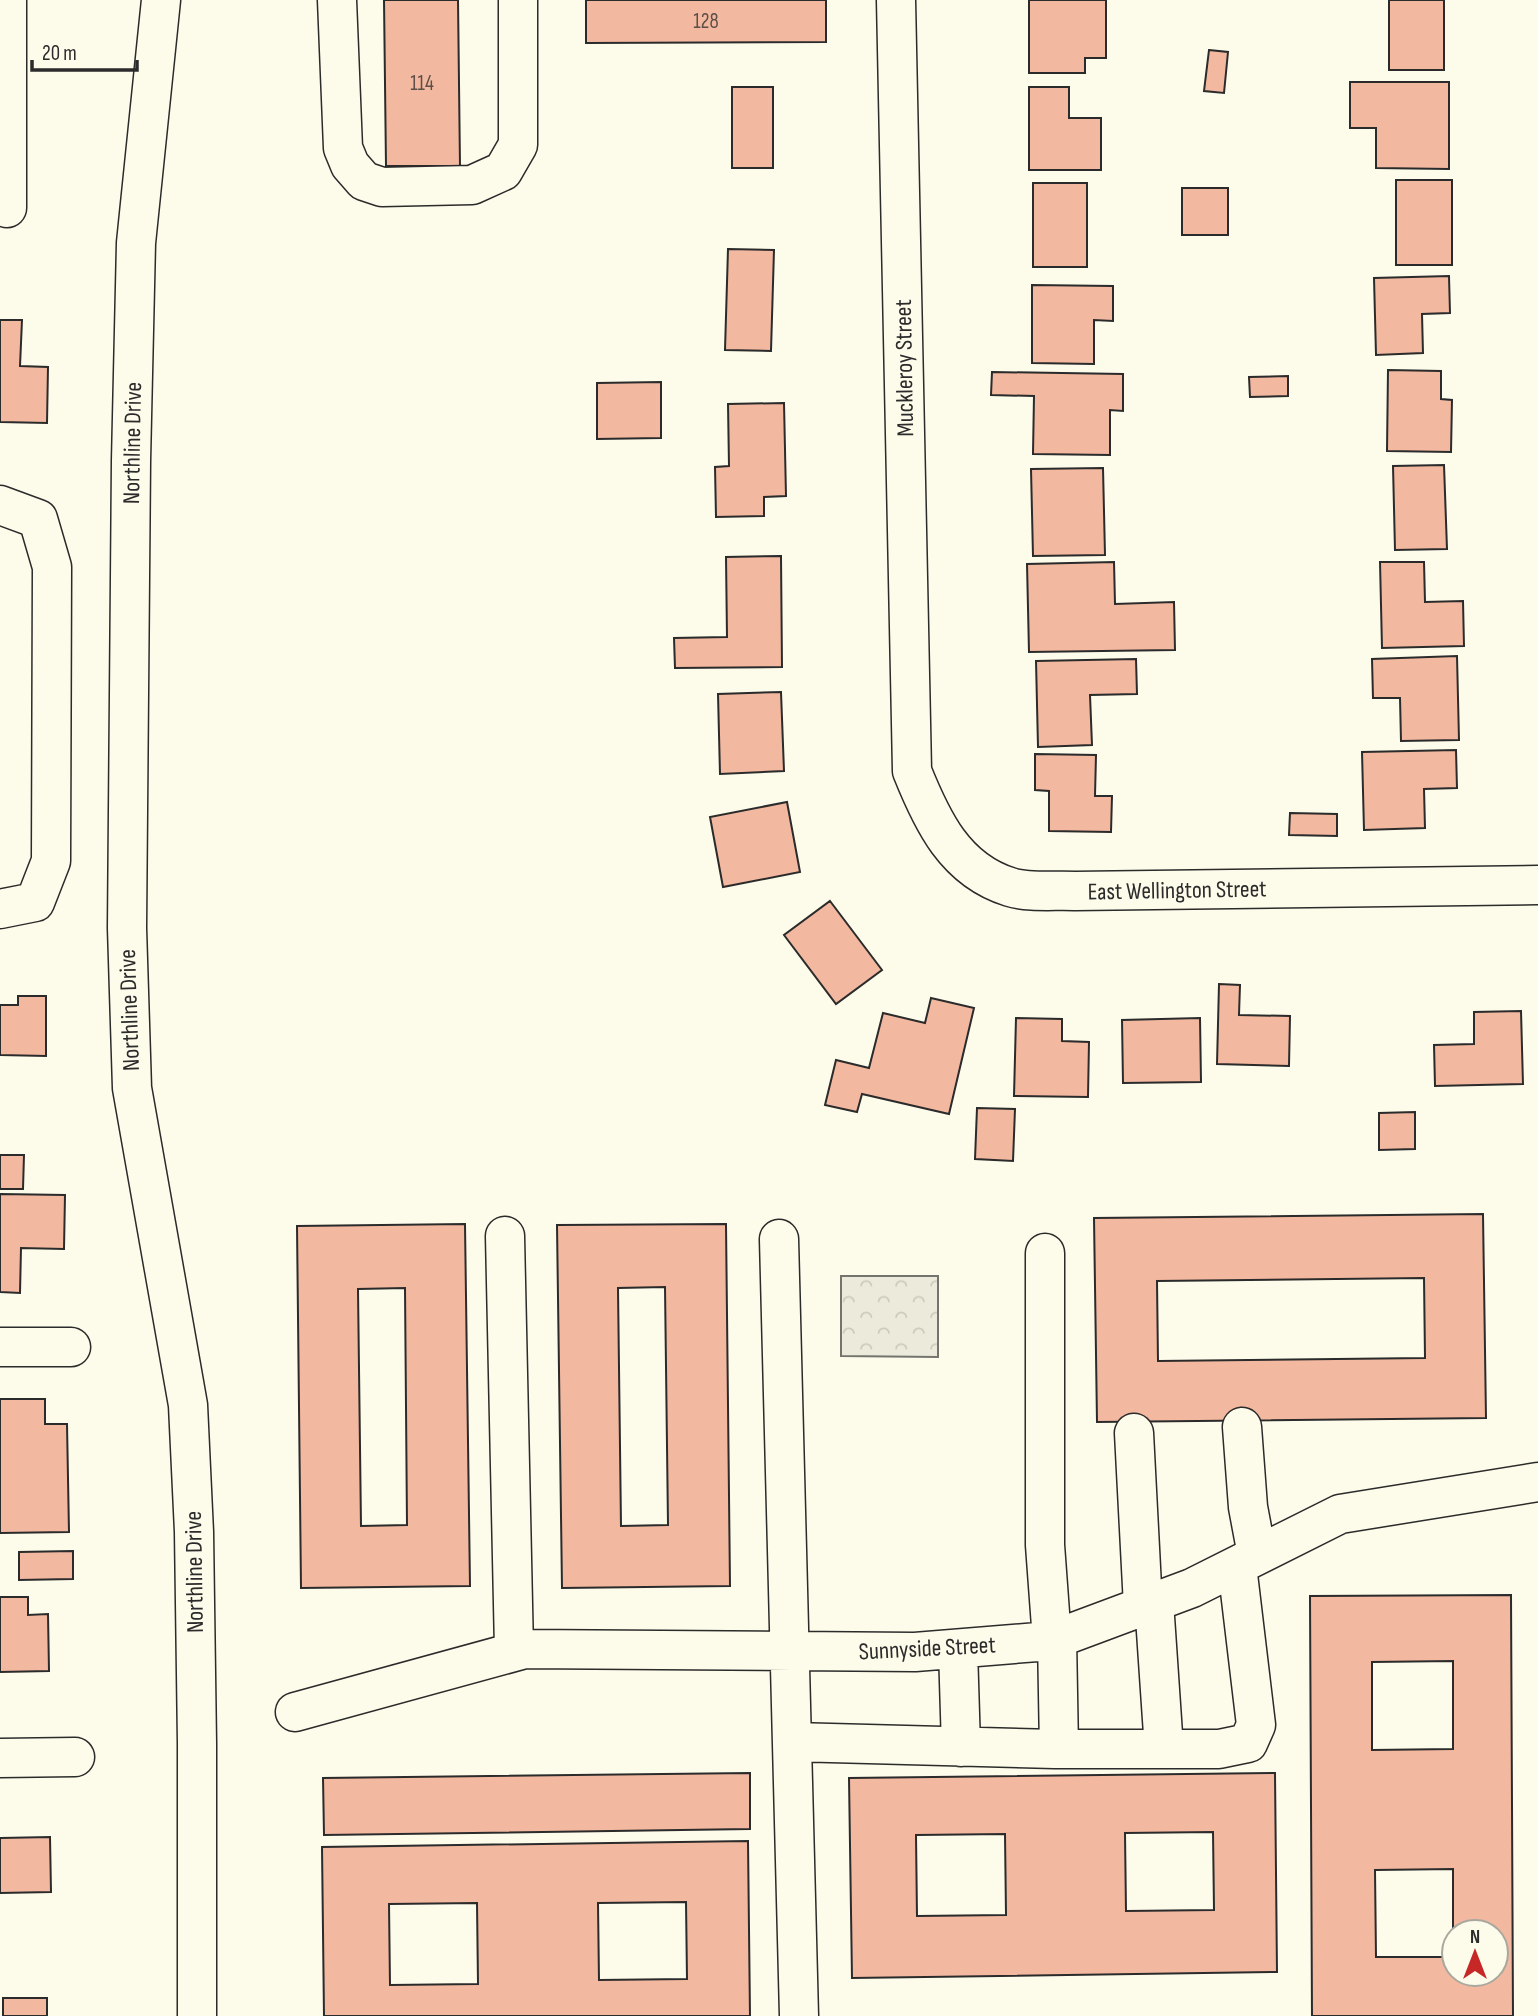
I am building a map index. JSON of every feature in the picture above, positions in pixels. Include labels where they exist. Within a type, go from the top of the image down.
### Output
[{"type":"street","points":[[7,0],[8,208]]},
{"type":"street","name":"Northline Drive","points":[[161,0],[136,243],[131,461],[127,928],[132,1088],[188,1405],[196,1678],[197,2016]]},
{"type":"street","points":[[338,0],[343,148],[350,165],[364,181],[382,187],[472,186],[503,171],[518,145],[518,0]]},
{"type":"street","name":"Muckleroy Street","points":[[896,0],[912,736]]},
{"type":"street","points":[[0,505],[38,519],[52,567],[51,861],[35,902],[0,909]]},
{"type":"street","name":"East Wellington Street","points":[[912,736],[912,771],[931,819],[968,868],[1011,888],[1075,891],[1538,886]]},
{"type":"street","points":[[505,1236],[514,1650]]},
{"type":"street","points":[[779,1239],[799,2016]]},
{"type":"street","points":[[1045,1253],[1045,1545],[1054,1639],[1059,1749]]},
{"type":"street","points":[[0,1347],[71,1347]]},
{"type":"street","points":[[793,1742],[1059,1749],[1219,1749],[1248,1743],[1256,1725],[1247,1561],[1248,1507],[1242,1427]]},
{"type":"street","points":[[1134,1433],[1164,1749]]},
{"type":"street","name":"Sunnyside Street","points":[[295,1712],[514,1650],[915,1652],[1054,1639],[1149,1604],[1247,1561],[1340,1514],[1538,1482]]},
{"type":"street","points":[[958,1649],[961,1746]]},
{"type":"street","points":[[0,1758],[75,1757]]},
{"type":"green space","points":[[841,1276],[938,1276],[938,1357],[841,1356]]},
{"type":"building","points":[[384,0],[458,0],[460,166],[386,166]]},
{"type":"building","points":[[586,0],[826,0],[826,42],[586,43]]},
{"type":"building","points":[[1029,0],[1106,0],[1106,58],[1085,58],[1085,73],[1029,73]]},
{"type":"building","points":[[1389,0],[1444,0],[1444,70],[1389,70]]},
{"type":"building","points":[[1209,50],[1228,52],[1224,93],[1204,91]]},
{"type":"building","points":[[1350,82],[1449,82],[1449,169],[1376,168],[1376,128],[1350,128]]},
{"type":"building","points":[[732,87],[773,87],[773,168],[732,168]]},
{"type":"building","points":[[1029,87],[1069,87],[1069,118],[1101,118],[1101,170],[1029,170]]},
{"type":"building","points":[[1396,180],[1452,180],[1452,265],[1396,265]]},
{"type":"building","points":[[1033,183],[1087,183],[1087,267],[1033,267]]},
{"type":"building","points":[[1182,188],[1228,188],[1228,235],[1182,235]]},
{"type":"building","points":[[728,249],[774,250],[771,351],[725,350]]},
{"type":"building","points":[[1449,276],[1450,313],[1422,314],[1423,353],[1376,355],[1374,278]]},
{"type":"building","points":[[1032,285],[1113,286],[1113,321],[1094,320],[1094,364],[1032,363]]},
{"type":"building","points":[[0,320],[22,320],[20,366],[48,367],[47,423],[0,422]]},
{"type":"building","points":[[1388,370],[1441,371],[1441,399],[1452,400],[1451,452],[1387,451]]},
{"type":"building","points":[[992,372],[1123,374],[1123,411],[1110,410],[1110,455],[1033,454],[1034,396],[991,395]]},
{"type":"building","points":[[1288,376],[1288,396],[1250,397],[1249,377]]},
{"type":"building","points":[[661,382],[661,438],[597,439],[597,383]]},
{"type":"building","points":[[784,403],[786,496],[764,497],[764,516],[716,517],[715,467],[729,466],[728,404]]},
{"type":"building","points":[[1444,465],[1447,549],[1395,550],[1393,466]]},
{"type":"building","points":[[1103,468],[1105,555],[1033,556],[1031,469]]},
{"type":"building","points":[[781,556],[782,667],[675,668],[674,638],[727,637],[726,557]]},
{"type":"building","points":[[1114,562],[1115,604],[1174,602],[1175,650],[1029,652],[1027,564]]},
{"type":"building","points":[[1380,562],[1424,562],[1425,602],[1463,601],[1464,646],[1382,648]]},
{"type":"building","points":[[1457,656],[1459,740],[1401,741],[1400,698],[1373,698],[1372,659]]},
{"type":"building","points":[[1136,659],[1137,694],[1090,695],[1092,745],[1038,747],[1036,661]]},
{"type":"building","points":[[781,692],[784,771],[720,774],[718,694]]},
{"type":"building","points":[[1456,750],[1457,788],[1424,789],[1425,828],[1364,830],[1362,752]]},
{"type":"building","points":[[1035,754],[1096,755],[1095,796],[1112,796],[1111,832],[1049,831],[1049,791],[1035,790]]},
{"type":"building","points":[[787,802],[800,872],[723,887],[710,817]]},
{"type":"building","points":[[1290,813],[1337,814],[1337,836],[1289,835]]},
{"type":"building","points":[[830,901],[882,970],[836,1004],[784,935]]},
{"type":"building","points":[[1219,984],[1240,985],[1239,1015],[1290,1016],[1289,1066],[1217,1064]]},
{"type":"building","points":[[18,996],[46,996],[46,1056],[0,1055],[0,1005],[18,1005]]},
{"type":"building","points":[[931,998],[974,1008],[949,1114],[862,1094],[857,1112],[825,1105],[836,1060],[869,1068],[883,1013],[925,1023]]},
{"type":"building","points":[[1521,1011],[1523,1084],[1435,1086],[1434,1045],[1474,1044],[1474,1012]]},
{"type":"building","points":[[1016,1018],[1062,1019],[1062,1041],[1089,1042],[1088,1097],[1014,1096]]},
{"type":"building","points":[[1200,1018],[1201,1082],[1123,1083],[1122,1020]]},
{"type":"building","points":[[977,1108],[1015,1109],[1013,1161],[975,1159]]},
{"type":"building","points":[[1415,1112],[1415,1149],[1379,1150],[1379,1113]]},
{"type":"building","points":[[0,1155],[24,1155],[23,1189],[0,1189]]},
{"type":"building","points":[[0,1194],[65,1195],[64,1249],[21,1248],[20,1293],[0,1292]]},
{"type":"building","points":[[1483,1214],[1486,1418],[1097,1422],[1094,1218]],"holes":[[[1424,1278],[1425,1358],[1158,1361],[1157,1281]]]},
{"type":"building","points":[[465,1224],[470,1586],[301,1588],[297,1226]],"holes":[[[405,1288],[407,1525],[361,1526],[358,1289]]]},
{"type":"building","points":[[726,1224],[730,1586],[562,1588],[557,1225]],"holes":[[[665,1287],[668,1525],[621,1526],[618,1288]]]},
{"type":"building","points":[[0,1399],[45,1399],[45,1424],[67,1424],[69,1532],[0,1533]]},
{"type":"building","points":[[73,1551],[73,1579],[19,1580],[19,1552]]},
{"type":"building","points":[[1511,1595],[1513,2016],[1312,2016],[1310,1596]],"holes":[[[1453,1661],[1453,1749],[1372,1750],[1372,1662]]]},
{"type":"building","points":[[0,1597],[28,1597],[28,1615],[48,1614],[49,1671],[0,1672]]},
{"type":"building","points":[[750,1773],[750,1829],[324,1835],[323,1778]]},
{"type":"building","points":[[1275,1773],[1277,1972],[852,1978],[849,1778]],"holes":[[[1213,1832],[1214,1910],[1126,1911],[1125,1833]],[[1005,1834],[1006,1915],[917,1916],[916,1835]]]},
{"type":"building","points":[[50,1837],[51,1892],[0,1893],[0,1838]]},
{"type":"building","points":[[748,1841],[750,2016],[324,2016],[322,1847]],"holes":[[[686,1902],[687,1979],[599,1980],[598,1903]],[[477,1903],[478,1984],[390,1985],[389,1904]]]},
{"type":"building","points":[[3,1998],[47,1998],[47,2016],[3,2016]]}]
